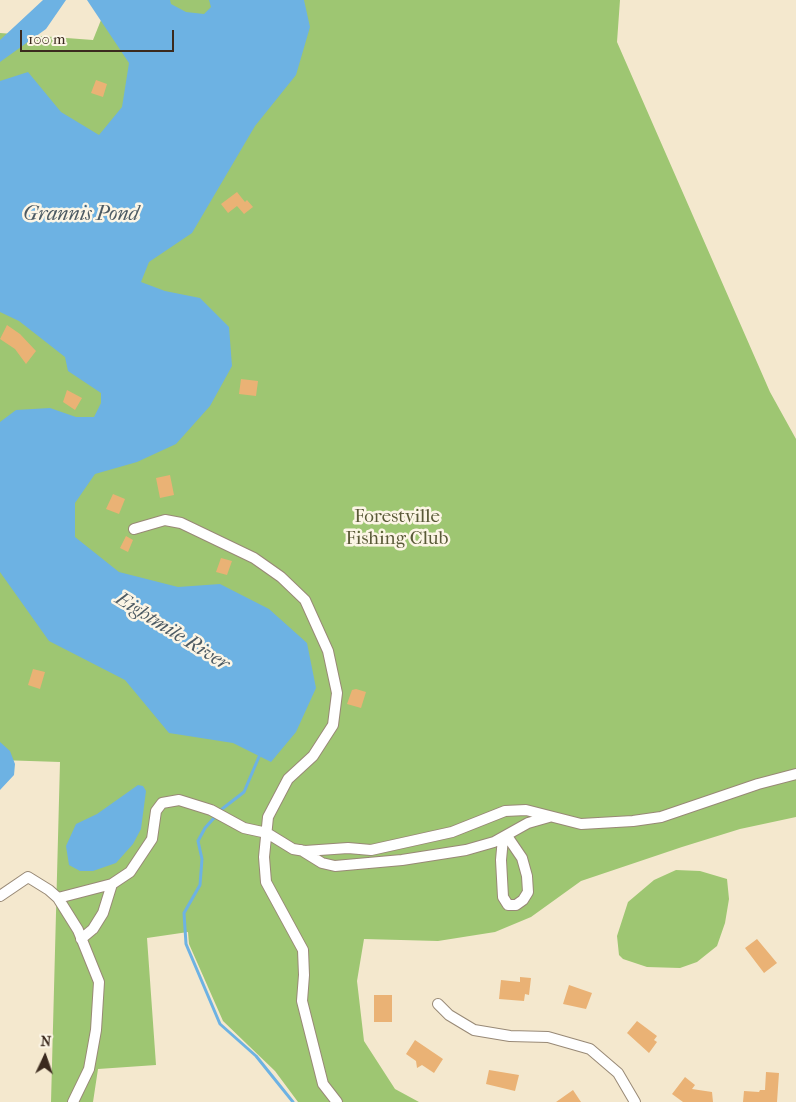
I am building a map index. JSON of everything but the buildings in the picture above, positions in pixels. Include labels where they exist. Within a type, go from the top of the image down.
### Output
[{"type":"street","points":[[134,529],[165,520],[181,523],[254,558],[281,577],[305,600],[328,651],[337,693],[333,725],[313,756],[288,780],[268,817],[264,857],[266,882],[303,950],[302,1001],[324,1084],[337,1102]]},
{"type":"street","points":[[300,850],[348,848],[371,850],[387,847],[404,841],[452,832],[505,811],[526,810],[581,824],[633,822],[661,818],[758,784],[796,774]]},
{"type":"street","points":[[58,898],[112,884],[130,872],[152,839],[156,812],[162,803],[179,800],[211,810],[244,828],[267,833],[322,863],[336,866],[402,860],[466,850],[505,837],[528,824],[549,817]]},
{"type":"street","points":[[505,837],[522,858],[527,876],[528,892],[523,900],[516,905],[508,905],[503,897],[501,860],[505,837]]},
{"type":"street","points":[[0,896],[28,877],[58,898],[81,939],[98,982],[96,1030],[89,1069],[73,1102]]},
{"type":"street","points":[[81,939],[93,929],[103,913],[112,884]]},
{"type":"street","points":[[438,1004],[449,1015],[474,1030],[510,1036],[548,1037],[590,1050],[618,1073],[635,1102]]},
{"type":"green space","name":"Forestville Fishing Club","points":[[109,0],[620,0],[617,42],[770,392],[796,439],[796,817],[740,829],[581,881],[531,917],[495,932],[438,941],[364,939],[357,981],[364,1041],[395,1089],[419,1102],[298,1102],[275,1071],[223,1021],[189,944],[188,932],[147,938],[156,1065],[98,1069],[93,1102],[51,1102],[60,762],[0,760],[0,33],[93,40]]},
{"type":"green space","points":[[676,870],[700,871],[727,879],[729,899],[725,923],[717,946],[697,962],[680,968],[647,967],[623,959],[619,955],[617,936],[628,902],[654,880]]},
{"type":"water","points":[[43,0],[66,0],[46,29],[0,62],[0,40]]},
{"type":"water","name":"Grannis Pond","points":[[87,0],[170,0],[171,4],[186,12],[204,14],[211,7],[209,0],[304,0],[310,27],[296,75],[255,126],[192,233],[149,262],[141,282],[165,291],[200,298],[229,327],[232,366],[210,406],[176,444],[137,462],[95,474],[75,503],[75,537],[119,572],[178,587],[220,584],[269,609],[307,643],[316,688],[296,732],[271,762],[233,743],[169,733],[125,680],[49,641],[0,572],[0,422],[16,410],[50,408],[76,417],[94,417],[101,403],[101,393],[68,371],[65,357],[19,321],[0,312],[0,81],[28,72],[61,112],[99,135],[122,107],[129,63]]},
{"type":"water","points":[[0,742],[10,751],[15,764],[14,775],[0,790]]},
{"type":"water","points":[[138,785],[143,786],[146,791],[141,829],[133,844],[116,863],[93,871],[80,871],[69,865],[66,846],[76,824],[97,814]]},
{"type":"waterway","name":"Eightmile River","points":[[261,752],[244,792],[222,809],[205,828],[198,841],[202,859],[200,885],[184,913],[186,944],[220,1024],[256,1056],[293,1102]]}]
